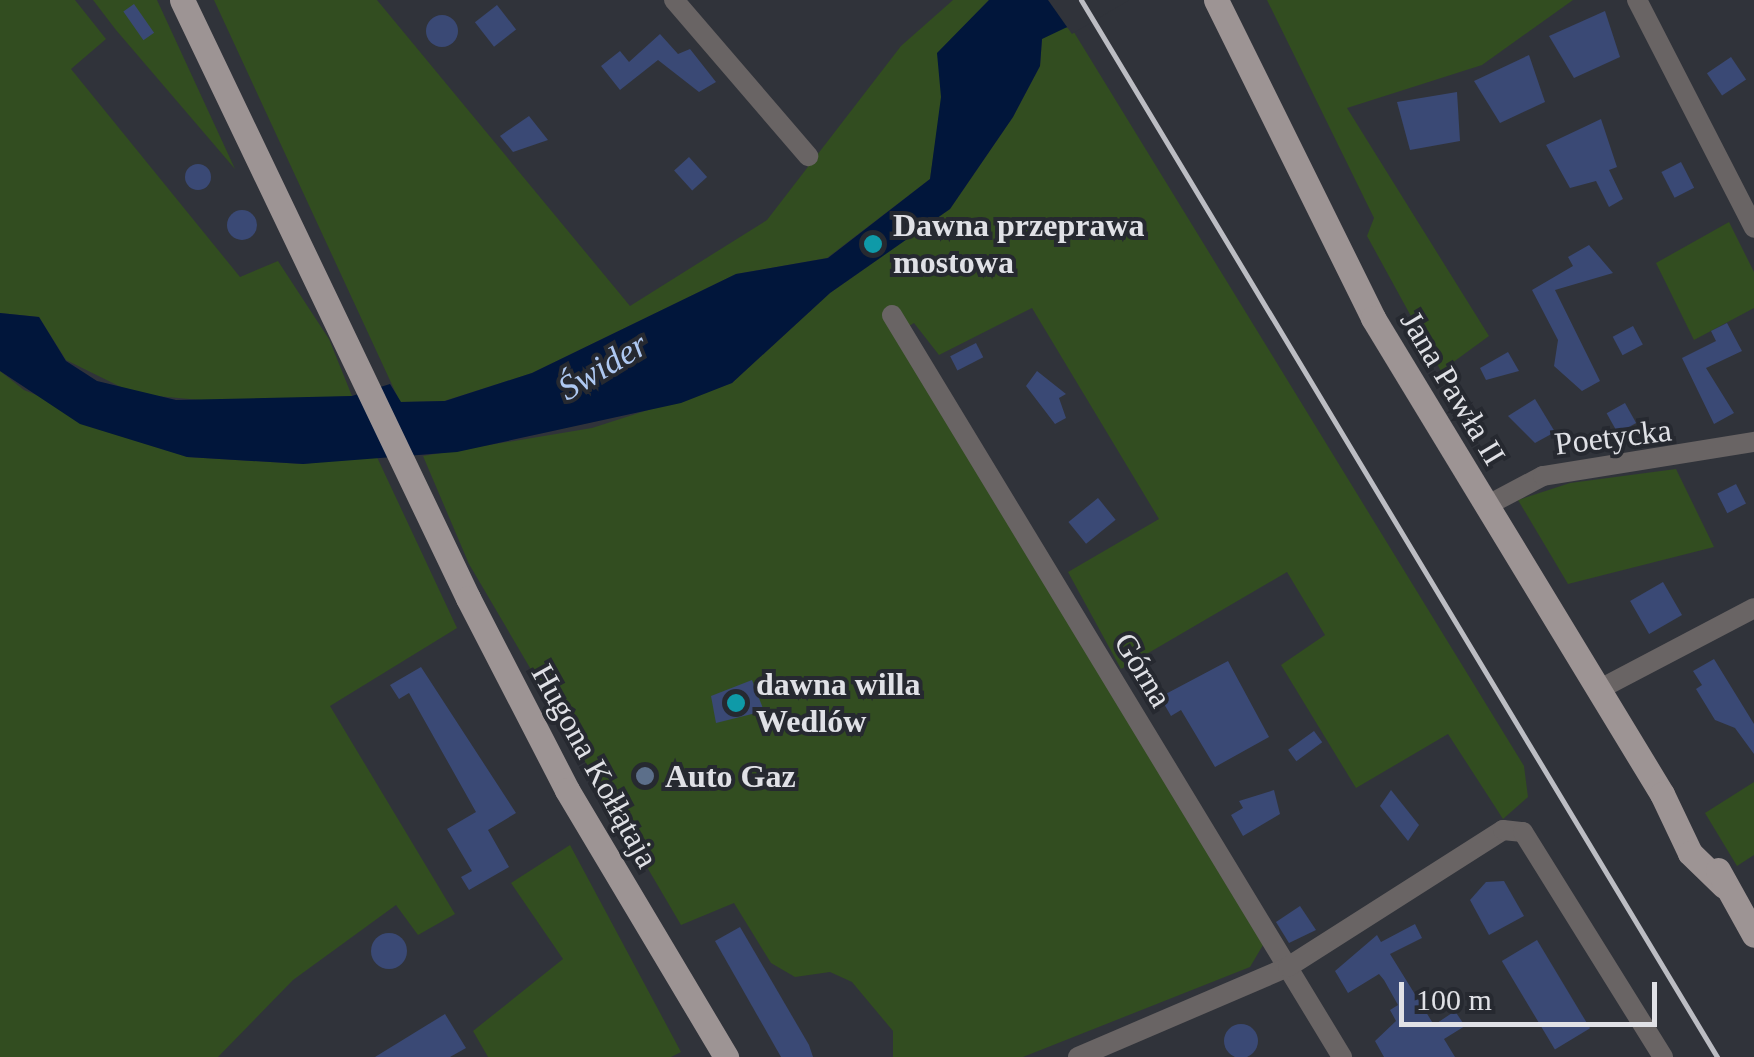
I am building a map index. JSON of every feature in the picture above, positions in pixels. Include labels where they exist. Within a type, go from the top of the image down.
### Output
[{"type":"main road","name":"Hugona Kołłątaja","points":[[182,0],[567,790],[726,1057]]},
{"type":"main road","name":"Jana Pawła II","points":[[1216,0],[1373,318],[1662,794],[1694,860],[1724,886],[1754,935]]},
{"type":"street","points":[[674,0],[808,156]]},
{"type":"street","points":[[1637,0],[1752,216]]},
{"type":"street","name":"Górna","points":[[892,315],[1342,1057]]},
{"type":"street","name":"Poetycka","points":[[1486,506],[1543,476],[1754,442]]},
{"type":"street","points":[[1598,690],[1754,608]]},
{"type":"street","points":[[1078,1057],[1288,967],[1503,830],[1523,832],[1663,1057]]},
{"type":"green space","points":[[0,0],[75,0],[106,39],[71,69],[240,277],[278,261],[329,339],[352,396],[222,402],[135,394],[66,360],[39,317],[0,313]]},
{"type":"green space","points":[[93,0],[157,0],[235,169],[116,30]]},
{"type":"green space","points":[[214,0],[377,0],[630,306],[767,220],[901,46],[953,0],[989,0],[938,53],[942,97],[930,179],[827,258],[736,274],[532,373],[444,401],[400,402]]},
{"type":"green space","points":[[1267,0],[1573,0],[1482,65],[1347,108],[1489,336],[1441,371],[1367,236],[1374,218]]},
{"type":"green space","points":[[1059,26],[1072,29],[1524,766],[1528,797],[1503,819],[1448,734],[1356,788],[1281,665],[1325,635],[1287,572],[1121,669],[1068,572],[1159,519],[1032,308],[939,355],[914,323],[897,333],[1263,945],[1250,967],[1023,1057],[893,1057],[893,1031],[852,982],[830,972],[795,977],[771,963],[734,903],[681,925],[469,564],[423,456],[592,428],[732,383],[830,293],[950,209],[1013,117],[1040,66],[1042,39]]},
{"type":"green space","points":[[1729,222],[1754,272],[1754,308],[1694,340],[1656,263]]},
{"type":"green space","points":[[0,371],[24,390],[187,457],[303,464],[376,455],[457,628],[330,706],[455,914],[418,935],[396,905],[293,980],[218,1057],[0,1057]]},
{"type":"green space","points":[[1676,469],[1714,547],[1568,584],[1518,500],[1570,483]]},
{"type":"green space","points":[[1754,782],[1754,855],[1737,866],[1705,813]]},
{"type":"green space","points":[[570,845],[681,1052],[671,1057],[488,1057],[473,1031],[563,959],[511,883]]},
{"type":"water","name":"Świder","points":[[989,0],[1124,0],[1042,39],[1040,66],[1013,117],[950,209],[830,293],[732,383],[681,403],[457,452],[303,464],[187,457],[80,424],[0,371],[0,313],[39,317],[66,361],[97,381],[176,400],[352,396],[390,384],[401,402],[445,401],[532,373],[736,274],[828,258],[930,179],[941,97],[937,53]]},
{"type":"pier","points":[[1048,0],[1129,0],[1072,34]]},
{"type":"building","points":[[134,4],[154,33],[143,40],[123,11]]},
{"type":"building","points":[[497,5],[516,29],[494,47],[475,22]]},
{"type":"building","points":[[1605,11],[1620,57],[1574,78],[1549,36]]},
{"type":"building","points":[[442,15],[453,20],[458,31],[453,42],[442,47],[431,42],[426,31],[431,20]]},
{"type":"building","points":[[660,34],[678,54],[690,49],[716,82],[699,92],[658,60],[620,90],[601,66],[620,51],[629,62]]},
{"type":"building","points":[[1529,55],[1545,102],[1500,123],[1474,81]]},
{"type":"building","points":[[1731,57],[1746,79],[1722,96],[1707,73]]},
{"type":"building","points":[[1457,92],[1460,141],[1410,150],[1397,102]]},
{"type":"building","points":[[529,116],[548,140],[513,152],[500,136]]},
{"type":"building","points":[[1601,119],[1617,167],[1609,170],[1623,199],[1609,207],[1596,181],[1570,188],[1546,145]]},
{"type":"building","points":[[689,157],[707,177],[692,190],[674,170]]},
{"type":"building","points":[[1681,162],[1694,188],[1675,198],[1661,172]]},
{"type":"building","points":[[198,164],[208,167],[208,187],[198,190],[188,187],[185,177],[188,167]]},
{"type":"building","points":[[242,210],[253,214],[257,225],[253,236],[242,240],[231,236],[227,225],[231,214]]},
{"type":"building","points":[[1589,245],[1613,273],[1555,290],[1600,381],[1582,391],[1554,366],[1558,340],[1532,290],[1573,266],[1568,257]]},
{"type":"building","points":[[1727,323],[1742,351],[1706,368],[1734,413],[1714,424],[1682,358],[1716,341],[1711,331]]},
{"type":"building","points":[[1633,326],[1643,345],[1623,355],[1613,337]]},
{"type":"building","points":[[976,343],[983,357],[957,370],[950,356]]},
{"type":"building","points":[[1508,352],[1519,371],[1486,380],[1480,368]]},
{"type":"building","points":[[1037,371],[1066,394],[1059,398],[1066,418],[1055,424],[1026,386]]},
{"type":"building","points":[[1535,399],[1555,432],[1535,443],[1508,416]]},
{"type":"building","points":[[1625,403],[1636,423],[1618,433],[1607,413]]},
{"type":"building","points":[[1736,484],[1746,504],[1727,513],[1717,494]]},
{"type":"building","points":[[1098,498],[1116,520],[1086,544],[1068,522]]},
{"type":"building","points":[[1663,582],[1682,615],[1649,634],[1630,601]]},
{"type":"building","points":[[1714,659],[1754,724],[1754,754],[1735,728],[1715,720],[1696,689],[1702,685],[1693,671]]},
{"type":"building","points":[[1228,661],[1269,737],[1215,767],[1181,710],[1171,716],[1160,697]]},
{"type":"building","points":[[421,667],[516,813],[488,830],[509,867],[469,890],[461,877],[472,871],[447,829],[476,812],[409,693],[399,699],[390,685]]},
{"type":"building","name":"dawna willa Wedlów","points":[[752,680],[764,711],[716,723],[711,696]]},
{"type":"building","points":[[1314,731],[1322,742],[1296,761],[1288,750]]},
{"type":"building","points":[[1274,790],[1280,814],[1243,836],[1231,815],[1243,808],[1239,801]]},
{"type":"building","points":[[1391,790],[1419,825],[1408,841],[1380,806]]},
{"type":"building","points":[[1504,881],[1524,916],[1489,935],[1470,900],[1486,882]]},
{"type":"building","points":[[1300,906],[1316,930],[1289,943],[1276,922]]},
{"type":"building","points":[[1415,924],[1422,938],[1390,954],[1434,1025],[1455,1011],[1465,1026],[1444,1039],[1455,1057],[1384,1057],[1375,1041],[1396,1021],[1390,1010],[1398,1005],[1384,980],[1379,974],[1348,993],[1335,971],[1377,935],[1381,942]]},
{"type":"building","points":[[740,927],[813,1057],[781,1057],[715,941]]},
{"type":"building","points":[[389,933],[402,938],[407,951],[402,964],[389,969],[376,964],[371,951],[376,938]]},
{"type":"building","points":[[1537,940],[1590,1028],[1555,1049],[1502,961]]},
{"type":"building","points":[[445,1014],[466,1048],[450,1057],[375,1057]]},
{"type":"building","points":[[1241,1024],[1253,1029],[1258,1041],[1253,1053],[1241,1058],[1229,1053],[1224,1041],[1229,1029]]},
{"type":"railway","points":[[1081,0],[1717,1057]]},
{"type":"place","name":"Dawna przeprawa mostowa","points":[[873,244]]},
{"type":"place","name":"dawna willa Wedlów","points":[[736,703]]},
{"type":"place","name":"Auto Gaz","points":[[645,776]]}]
